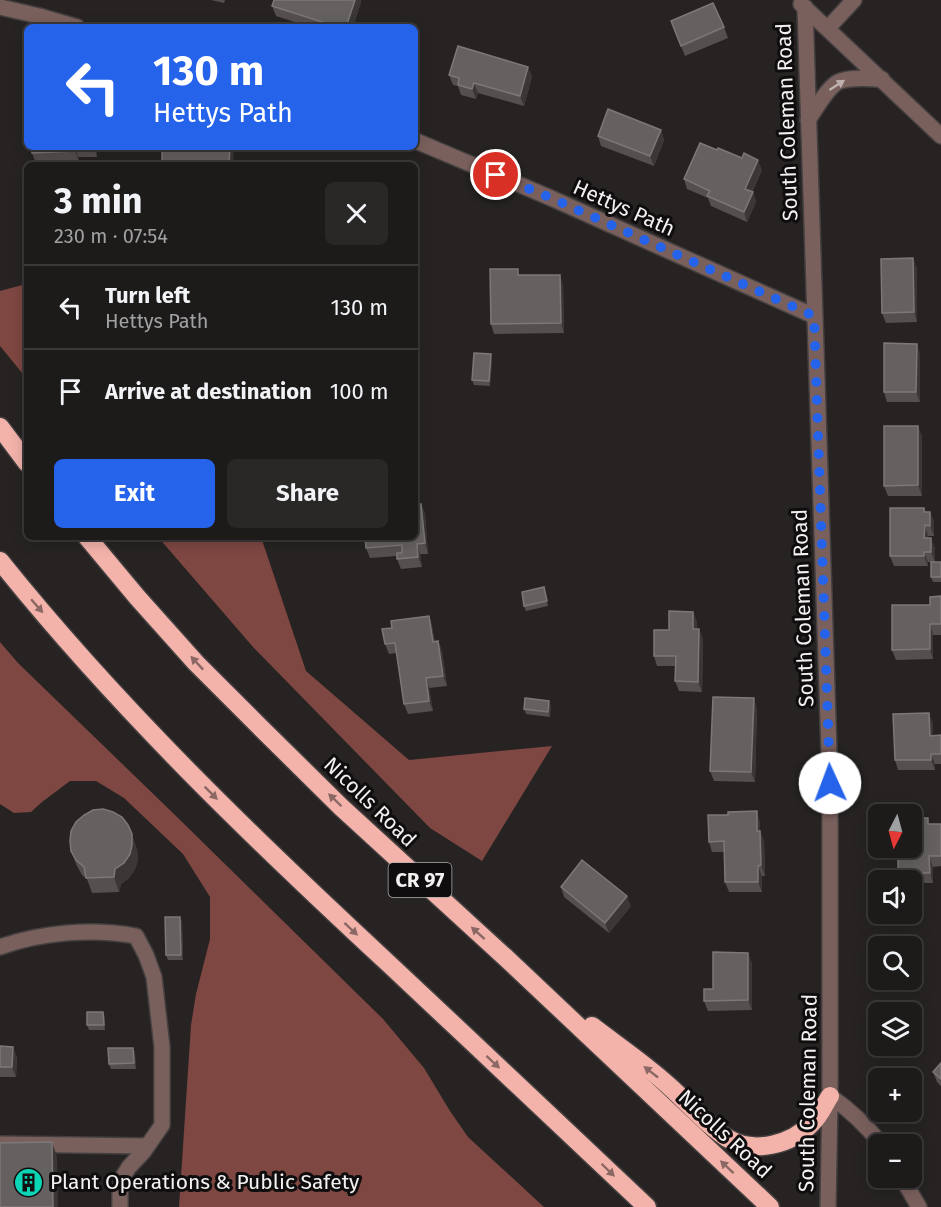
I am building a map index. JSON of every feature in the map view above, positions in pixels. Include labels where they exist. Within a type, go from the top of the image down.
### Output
[{"type":"highway","points":[[0,427],[24,459]]},
{"type":"highway","name":"Nicolls Road","points":[[90,540],[189,654],[341,807],[505,957],[770,1207]]},
{"type":"highway","points":[[0,561],[99,677],[240,823],[647,1207]]},
{"type":"highway","points":[[505,957],[667,1084],[729,1140],[745,1145],[764,1146],[783,1143],[814,1122],[830,1096]]},
{"type":"street","points":[[828,28],[854,0]]},
{"type":"street","points":[[801,4],[941,136]]},
{"type":"street","name":"South Coleman Road","points":[[801,4],[808,120],[830,783],[828,1207]]},
{"type":"street","points":[[0,7],[65,24]]},
{"type":"street","points":[[808,120],[831,87],[840,81],[882,79]]},
{"type":"street","name":"Hettys Path","points":[[418,142],[551,198],[814,316]]},
{"type":"street","points":[[0,947],[60,934],[121,933],[136,936],[146,955],[154,977],[162,1047],[162,1125],[122,1178],[120,1207]]},
{"type":"street","points":[[830,1096],[846,1107],[872,1134]]},
{"type":"street","points":[[0,1144],[147,1146]]},
{"type":"street","points":[[908,1188],[919,1207]]},
{"type":"shaded area","points":[[24,285],[24,375],[0,346],[0,291]]},
{"type":"shaded area","points":[[161,540],[262,540],[306,671],[409,760],[552,746],[482,861],[430,828],[253,647]]},
{"type":"shaded area","points":[[0,642],[18,663],[383,1019],[424,1068],[468,1137],[544,1207],[179,1207],[191,1025],[196,994],[210,939],[210,897],[183,854],[124,798],[96,781],[70,781],[31,812],[14,813],[0,804]]},
{"type":"building","points":[[274,0],[355,0],[347,24],[329,24],[272,6]]},
{"type":"building","points":[[713,3],[724,27],[681,46],[671,21]]},
{"type":"building","points":[[458,46],[528,67],[520,96],[474,83],[472,89],[458,85],[459,78],[449,75]]},
{"type":"building","points":[[608,109],[661,130],[650,156],[598,136]]},
{"type":"building","points":[[700,143],[742,158],[744,153],[758,160],[745,189],[753,192],[744,212],[707,196],[710,191],[684,179]]},
{"type":"building","points":[[32,150],[75,150],[75,151],[32,153]]},
{"type":"building","points":[[162,150],[230,150],[229,162],[162,162]]},
{"type":"building","points":[[913,258],[914,312],[882,313],[881,259]]},
{"type":"building","points":[[490,269],[518,269],[518,275],[560,275],[561,323],[491,324]]},
{"type":"building","points":[[884,343],[917,344],[916,392],[884,392]]},
{"type":"building","points":[[474,353],[491,354],[489,381],[472,380]]},
{"type":"building","points":[[884,426],[918,426],[918,485],[884,486]]},
{"type":"building","points":[[418,504],[421,504],[425,543],[417,544],[418,557],[397,559],[397,553],[402,553],[402,545],[366,548],[365,540],[418,540]]},
{"type":"building","points":[[890,508],[924,508],[924,512],[930,512],[930,526],[925,525],[924,538],[931,538],[931,552],[924,552],[924,556],[890,556]]},
{"type":"building","points":[[931,562],[941,562],[941,577],[931,577]]},
{"type":"building","points":[[544,587],[547,601],[524,606],[522,592]]},
{"type":"building","points":[[941,596],[941,624],[930,624],[930,649],[892,650],[892,605],[930,605],[930,597]]},
{"type":"building","points":[[669,611],[693,612],[693,629],[699,629],[698,682],[675,681],[676,656],[654,656],[654,630],[669,630]]},
{"type":"building","points":[[429,616],[433,642],[438,641],[443,676],[426,678],[429,701],[404,704],[395,643],[385,644],[382,629],[392,628],[391,621]]},
{"type":"building","points":[[713,697],[754,698],[751,772],[710,771]]},
{"type":"building","points":[[525,698],[549,701],[548,712],[524,709]]},
{"type":"building","points":[[929,713],[930,736],[941,735],[941,754],[931,754],[931,760],[895,760],[893,714]]},
{"type":"building","points":[[103,809],[122,817],[128,825],[132,834],[130,854],[124,863],[115,869],[114,877],[86,878],[84,867],[71,851],[71,831],[84,815],[93,810]]},
{"type":"building","points":[[757,811],[761,865],[758,866],[758,882],[725,882],[724,841],[709,842],[708,815]]},
{"type":"building","points":[[922,818],[928,818],[928,824],[941,824],[941,856],[929,856],[930,873],[922,873],[922,870],[898,870],[898,858],[922,858]]},
{"type":"building","points":[[582,860],[627,896],[605,923],[561,887]]},
{"type":"building","points":[[165,917],[180,917],[181,955],[166,955]]},
{"type":"building","points":[[713,952],[748,953],[748,1000],[704,1001],[704,989],[713,989]]},
{"type":"building","points":[[87,1012],[103,1012],[104,1025],[87,1025]]},
{"type":"building","points":[[0,1046],[13,1047],[12,1067],[0,1067]]},
{"type":"building","points":[[108,1048],[133,1048],[134,1063],[109,1064]]},
{"type":"building","points":[[941,1063],[941,1079],[933,1072]]},
{"type":"building","name":"Plant Operations & Public Safety","points":[[52,1142],[53,1207],[0,1207],[0,1143]]},
{"type":"place","name":"Plant Operations & Public Safety","points":[[29,1182]]},
{"type":"route","points":[[496,175],[814,316],[830,783]]}]
